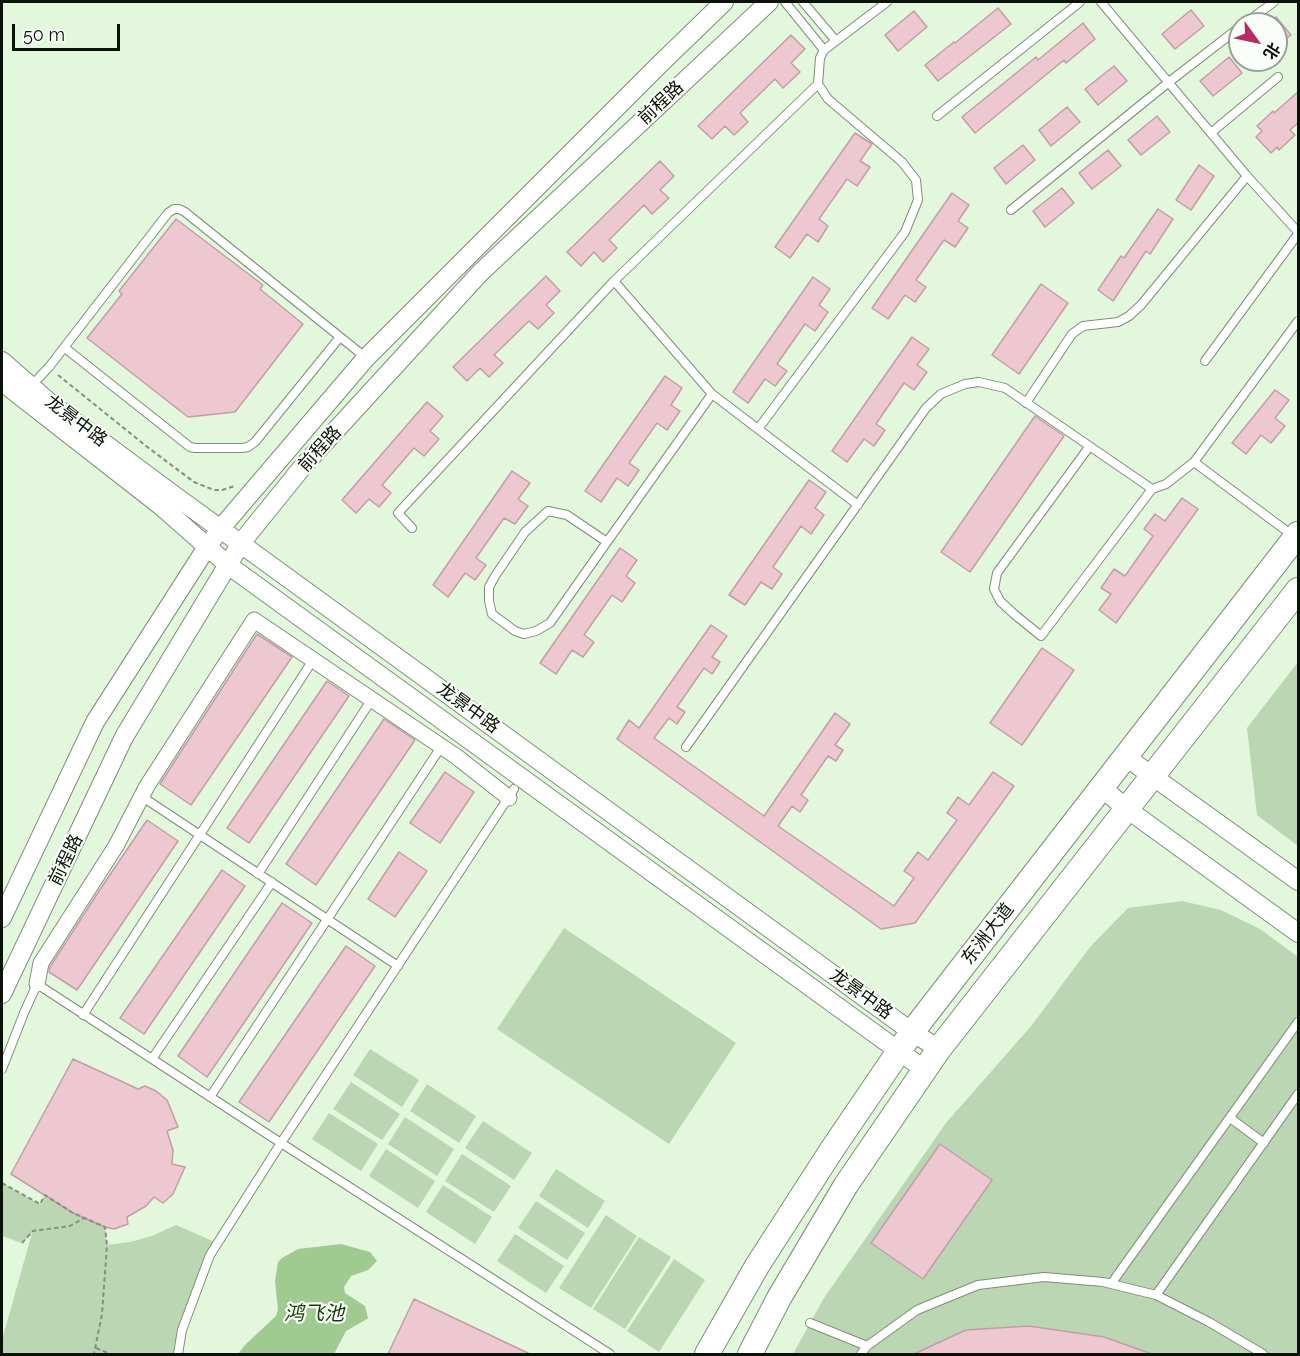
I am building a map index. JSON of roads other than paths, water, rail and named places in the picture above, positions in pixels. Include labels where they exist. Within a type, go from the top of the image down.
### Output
[{"type":"main road","name":"东洲大道","points":[[707,1354],[757,1266],[906,1041],[1297,536]]},
{"type":"main road","name":"东洲大道","points":[[750,1354],[779,1298],[846,1185],[939,1049],[1299,590]]},
{"type":"street","name":"前程路","points":[[2,918],[95,722],[221,528],[366,358],[724,2]]},
{"type":"street","name":"前程路","points":[[2,994],[124,737],[241,543],[304,465],[480,273],[769,2]]},
{"type":"street","name":"龙景中路","points":[[2,361],[30,387],[906,1041],[925,1070]]},
{"type":"street","name":"龙景中路","points":[[2,382],[161,506],[228,565],[806,984],[906,1041],[939,1049]]},
{"type":"street","points":[[37,984],[41,963],[116,846],[147,786],[254,620],[512,794]]},
{"type":"street","points":[[1126,757],[1299,881]]},
{"type":"street","points":[[1102,788],[1127,809],[1299,933]]},
{"type":"lane","points":[[785,2],[824,50]]},
{"type":"lane","points":[[803,2],[836,41]]},
{"type":"lane","points":[[758,429],[905,232],[918,200],[916,180],[902,162],[828,99],[818,84],[820,58],[824,50],[887,2]]},
{"type":"lane","points":[[937,116],[1080,2]]},
{"type":"lane","points":[[1101,2],[1299,233],[1204,361]]},
{"type":"lane","points":[[1261,12],[1274,2]]},
{"type":"lane","points":[[1011,210],[1228,36]]},
{"type":"lane","points":[[1212,132],[1278,77]]},
{"type":"lane","points":[[412,528],[398,513],[614,281],[818,84]]},
{"type":"lane","points":[[1026,403],[1072,334],[1083,326],[1118,322],[1141,305],[1248,176]]},
{"type":"lane","points":[[30,387],[65,348],[168,213],[174,209],[185,212],[366,358]]},
{"type":"lane","points":[[614,281],[712,394],[858,506]]},
{"type":"lane","points":[[1089,447],[997,573],[994,589],[1000,601],[1041,636],[1152,489],[1166,484],[1194,462],[1299,321]]},
{"type":"lane","points":[[65,348],[190,447],[242,448],[255,442],[340,337]]},
{"type":"lane","points":[[686,747],[926,408],[941,394],[964,384],[979,382],[1005,388],[1152,489]]},
{"type":"lane","points":[[607,542],[567,514],[548,511],[525,532],[489,587],[492,614],[515,631],[524,634],[536,631],[550,622],[607,542],[712,394]]},
{"type":"lane","points":[[1194,462],[1297,536]]},
{"type":"lane","points":[[83,1015],[313,660]]},
{"type":"lane","points":[[258,874],[372,699]]},
{"type":"lane","points":[[210,1097],[441,747]]},
{"type":"lane","points":[[178,1354],[182,1330],[210,1255],[281,1143],[512,794]]},
{"type":"lane","points":[[141,796],[398,966]]},
{"type":"lane","points":[[152,1059],[272,882]]},
{"type":"lane","points":[[2,1069],[37,984],[610,1354]]},
{"type":"lane","points":[[1111,1284],[1299,1022]]},
{"type":"lane","points":[[1156,1296],[1299,1094]]},
{"type":"lane","points":[[1230,1118],[1264,1143]]},
{"type":"lane","points":[[861,1354],[867,1346],[917,1310],[978,1285],[1044,1277],[1103,1282],[1156,1296],[1209,1322],[1263,1354]]},
{"type":"lane","points":[[810,1323],[867,1346]]},
{"type":"water","name":"鸿飞池","points":[[341,1244],[370,1252],[377,1261],[368,1270],[351,1276],[344,1287],[345,1293],[365,1306],[368,1318],[346,1331],[334,1354],[238,1354],[276,1316],[278,1310],[275,1281],[278,1262],[298,1249]]}]
